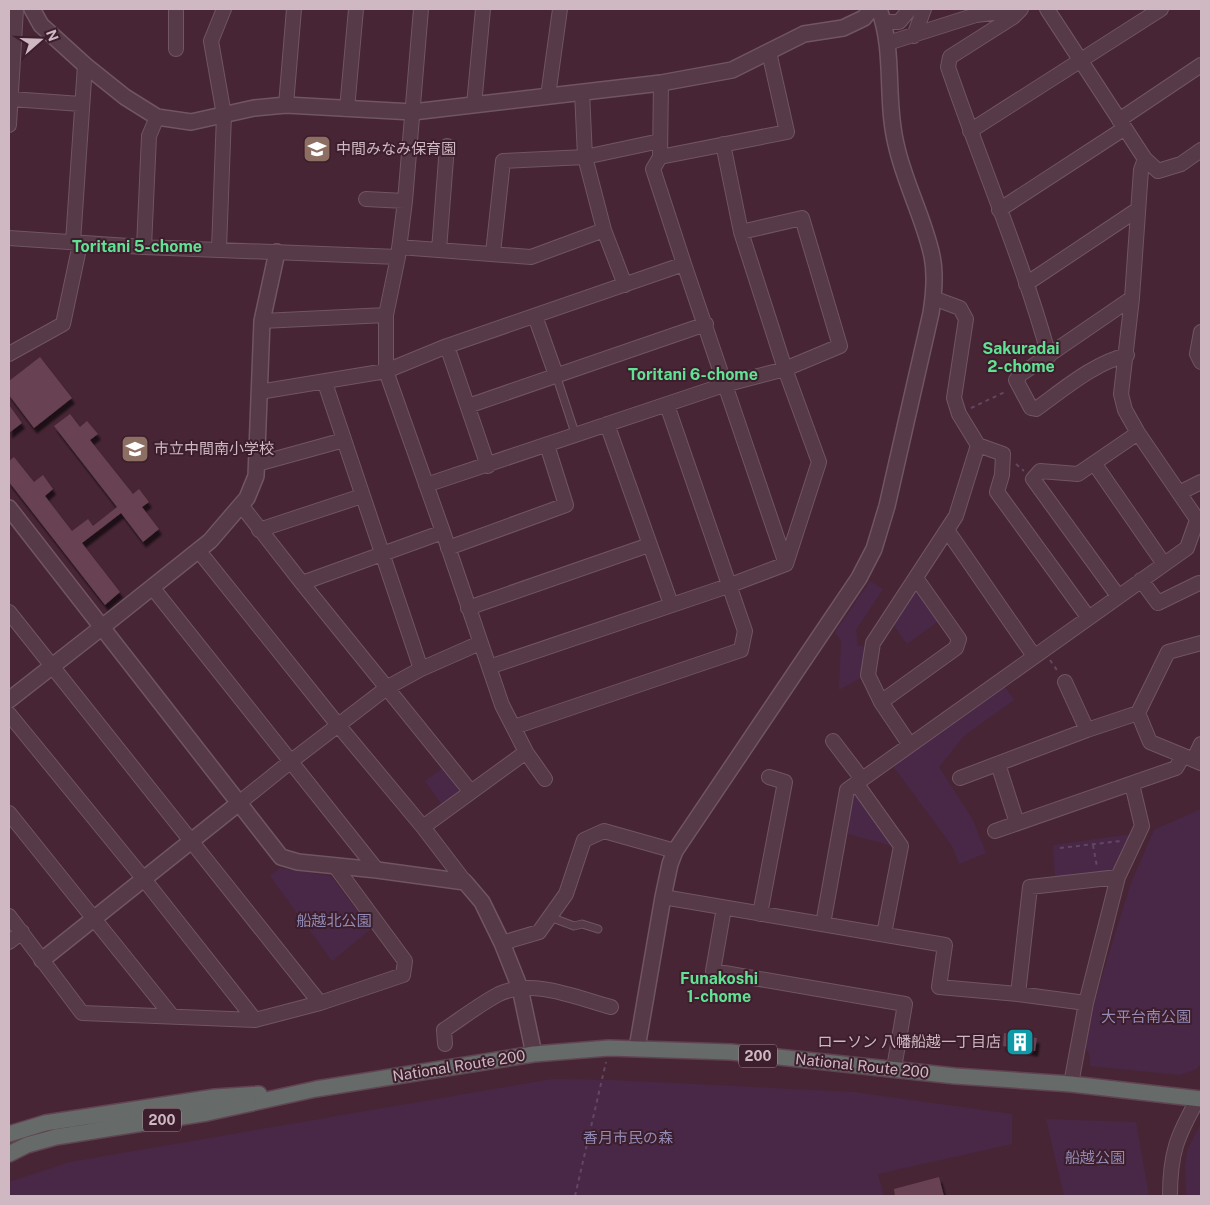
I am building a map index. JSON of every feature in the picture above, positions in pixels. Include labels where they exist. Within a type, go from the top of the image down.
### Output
[{"type":"highway","name":"National Route 200","points":[[9,1154],[27,1145],[56,1137],[207,1113],[316,1089],[534,1054],[609,1048],[731,1052],[955,1076],[1070,1084],[1200,1099]]},
{"type":"highway","name":"National Route 200","points":[[9,1134],[45,1123],[215,1097],[316,1089]]},
{"type":"street","points":[[9,125],[16,9]]},
{"type":"street","points":[[32,9],[41,25],[85,65],[125,97],[157,117],[191,122],[254,108],[286,105],[413,112],[661,83],[732,70],[804,34],[842,28],[864,18],[871,9]]},
{"type":"street","points":[[176,9],[176,49]]},
{"type":"street","points":[[219,249],[224,115],[211,41],[224,9]]},
{"type":"street","points":[[286,105],[294,9]]},
{"type":"street","points":[[347,109],[356,9]]},
{"type":"street","points":[[421,9],[405,201],[399,252],[386,315],[386,371],[502,705],[526,752],[545,779]]},
{"type":"street","points":[[474,105],[484,9]]},
{"type":"street","points":[[548,96],[560,9]]},
{"type":"street","points":[[881,15],[899,22],[910,9]]},
{"type":"street","points":[[914,36],[924,9]]},
{"type":"street","points":[[1048,9],[1145,160],[1158,171],[1180,164],[1201,150]]},
{"type":"street","points":[[970,131],[1161,9]]},
{"type":"street","points":[[888,43],[976,15],[1020,10]]},
{"type":"street","points":[[1020,10],[1013,17],[950,57],[948,67],[1036,308],[1049,356]]},
{"type":"street","points":[[638,1048],[663,897],[670,864],[675,851],[859,578],[874,549],[887,506],[931,313],[934,281],[932,257],[896,145],[890,110],[888,43],[881,15]]},
{"type":"street","points":[[660,157],[787,132],[769,52]]},
{"type":"street","points":[[9,354],[63,324],[77,243],[81,104],[85,65]]},
{"type":"street","points":[[999,210],[1201,66]]},
{"type":"street","points":[[661,83],[660,157],[653,169],[706,324],[724,385],[786,564]]},
{"type":"street","points":[[582,92],[585,158],[604,230],[625,285]]},
{"type":"street","points":[[10,94],[81,104]]},
{"type":"street","points":[[144,247],[148,136],[157,117]]},
{"type":"street","points":[[492,253],[503,161],[585,158],[660,141]]},
{"type":"street","points":[[723,144],[741,232],[785,368],[819,462],[786,564]]},
{"type":"street","points":[[439,250],[447,146]]},
{"type":"street","points":[[823,924],[847,790],[1187,548],[1199,523],[1138,432],[1125,410],[1121,394],[1127,355],[1141,170],[1145,160]]},
{"type":"street","points":[[366,199],[405,201]]},
{"type":"street","points":[[1026,284],[1137,210]]},
{"type":"street","points":[[426,485],[488,466],[724,385],[785,368],[840,346],[802,218],[741,232]]},
{"type":"street","points":[[9,238],[144,247],[277,252],[399,252],[439,250],[531,256],[604,230]]},
{"type":"street","points":[[9,700],[210,541],[247,498],[256,476],[262,321],[277,252]]},
{"type":"street","points":[[259,392],[325,383],[386,371],[447,346],[684,264]]},
{"type":"street","points":[[933,298],[960,308],[966,319],[954,398],[959,414],[978,445],[1003,454],[1002,476],[997,492],[1088,618]]},
{"type":"street","points":[[1127,355],[1118,357],[1089,372],[1036,409],[1031,408],[1016,380],[1021,374],[1132,298]]},
{"type":"street","points":[[262,321],[386,315]]},
{"type":"street","points":[[535,316],[556,375]]},
{"type":"street","points":[[468,406],[706,324]]},
{"type":"street","points":[[1201,332],[1197,354],[1201,362]]},
{"type":"street","points":[[447,346],[488,466]]},
{"type":"street","points":[[325,383],[421,669]]},
{"type":"street","points":[[514,727],[741,650],[745,631],[667,405]]},
{"type":"street","points":[[607,424],[671,604]]},
{"type":"street","points":[[1118,596],[1033,479],[1040,471],[1078,474],[1138,432]]},
{"type":"street","points":[[257,464],[344,440]]},
{"type":"street","points":[[448,548],[566,505],[547,445]]},
{"type":"street","points":[[910,745],[881,702],[868,675],[873,643],[956,516],[978,445]]},
{"type":"street","points":[[1094,463],[1164,564]]},
{"type":"street","points":[[1179,493],[1201,482]]},
{"type":"street","points":[[259,530],[362,496]]},
{"type":"street","points":[[241,505],[259,530],[388,687],[471,792]]},
{"type":"street","points":[[9,508],[281,857],[298,862],[465,882]]},
{"type":"street","points":[[948,530],[1039,653]]},
{"type":"street","points":[[302,583],[443,532]]},
{"type":"street","points":[[468,608],[649,544]]},
{"type":"street","points":[[198,550],[482,902],[502,943],[520,988],[534,1054]]},
{"type":"street","points":[[489,667],[728,586],[786,564]]},
{"type":"street","points":[[881,702],[956,648],[959,639],[916,578]]},
{"type":"street","points":[[1142,580],[1158,603],[1199,583]]},
{"type":"street","points":[[152,587],[377,870]]},
{"type":"street","points":[[9,612],[320,1003]]},
{"type":"street","points":[[42,960],[290,762],[388,687],[421,669],[480,642]]},
{"type":"street","points":[[960,778],[1087,730],[1138,713],[1168,652],[1201,643]]},
{"type":"street","points":[[1065,682],[1087,730]]},
{"type":"street","points":[[1138,713],[1150,742],[1193,760]]},
{"type":"street","points":[[9,714],[143,878],[255,1020]]},
{"type":"street","points":[[833,741],[901,846],[884,934]]},
{"type":"street","points":[[994,831],[1176,768],[1193,760],[1201,744]]},
{"type":"street","points":[[423,827],[526,752]]},
{"type":"street","points":[[998,764],[1018,823]]},
{"type":"street","points":[[760,914],[785,782],[769,777]]},
{"type":"street","points":[[1070,1084],[1086,1003],[1118,878],[1142,826],[1132,784]]},
{"type":"street","points":[[9,813],[172,1016]]},
{"type":"street","points":[[502,943],[539,932],[566,894],[584,840],[604,831],[675,851]]},
{"type":"street","points":[[9,916],[82,1013],[255,1020],[320,1003],[403,974],[405,961],[335,866]]},
{"type":"street","points":[[1018,994],[1030,887],[1118,878]]},
{"type":"street","points":[[663,897],[945,945],[939,987],[1018,994],[1086,1003]]},
{"type":"street","points":[[724,908],[713,971],[905,1004],[894,1068]]},
{"type":"street","points":[[9,942],[22,932]]},
{"type":"street","points":[[446,1044],[444,1030],[499,994],[520,988],[538,987],[611,1007]]},
{"type":"street","points":[[1170,1196],[1173,1153],[1182,1128],[1200,1099]]},
{"type":"lane","points":[[556,375],[576,436]]},
{"type":"lane","points":[[550,917],[574,926],[582,924],[598,929]]},
{"type":"path","points":[[959,414],[1018,386]]},
{"type":"path","points":[[1003,454],[1033,479]]},
{"type":"path","points":[[1039,653],[1065,682]]},
{"type":"path","points":[[1060,848],[1136,839]]},
{"type":"path","points":[[1093,844],[1096,866]]},
{"type":"path","points":[[575,1196],[609,1048]]},
{"type":"green space","points":[[870,581],[883,589],[856,630],[858,646],[866,647],[862,677],[839,690],[841,641],[835,632]]},
{"type":"green space","points":[[917,588],[940,620],[907,644],[893,624]]},
{"type":"green space","points":[[1005,687],[1014,700],[964,736],[939,767],[973,820],[986,853],[959,864],[952,846],[893,766]]},
{"type":"green space","points":[[443,768],[461,792],[443,806],[425,781]]},
{"type":"green space","points":[[857,792],[896,847],[848,834],[852,796]]},
{"type":"green space","name":"大平台南公園","points":[[1201,809],[1201,1064],[1197,1069],[1180,1075],[1090,1066],[1090,1056],[1084,1045],[1095,999],[1131,883],[1154,830]]},
{"type":"green space","points":[[1132,834],[1115,872],[1055,877],[1053,845]]},
{"type":"green space","name":"船越北公園","points":[[280,868],[331,876],[371,929],[332,961],[270,876]]},
{"type":"green space","name":"香月市民の森","points":[[552,1079],[613,1080],[854,1092],[1012,1114],[1012,1144],[878,1174],[884,1196],[9,1196],[9,1182],[70,1162]]},
{"type":"green space","name":"船越公園","points":[[1046,1119],[1136,1122],[1149,1196],[1064,1196]]},
{"type":"green space","points":[[1201,1123],[1201,1196],[1186,1196],[1185,1166],[1187,1151]]},
{"type":"building","points":[[40,357],[72,398],[34,428],[9,395],[9,381]]},
{"type":"building","points":[[9,405],[22,423],[9,433]]},
{"type":"building","points":[[70,414],[80,427],[87,421],[98,434],[90,440],[133,494],[139,489],[149,502],[142,507],[159,529],[143,542],[121,513],[82,543],[120,592],[105,605],[9,482],[9,461],[14,457],[34,482],[43,475],[53,489],[45,496],[72,531],[88,519],[93,526],[117,507],[54,426]]},
{"type":"building","name":"ローソン 八幡船越一丁目店","points":[[1004,1033],[1037,1038],[1035,1051],[1003,1046]]},
{"type":"building","points":[[939,1177],[944,1196],[895,1196],[894,1189]]},
{"type":"place","name":"中間みなみ保育園","points":[[317,149]]},
{"type":"place","name":"市立中間南小学校","points":[[135,449]]},
{"type":"place","name":"ローソン 八幡船越一丁目店","points":[[1020,1042]]},
{"type":"district","name":"Toritani 5-chome","points":[[137,246]]},
{"type":"district","name":"Sakuradai 2-chome","points":[[1021,357]]},
{"type":"district","name":"Toritani 6-chome","points":[[693,374]]},
{"type":"district","name":"Funakoshi 1-chome","points":[[719,987]]}]
